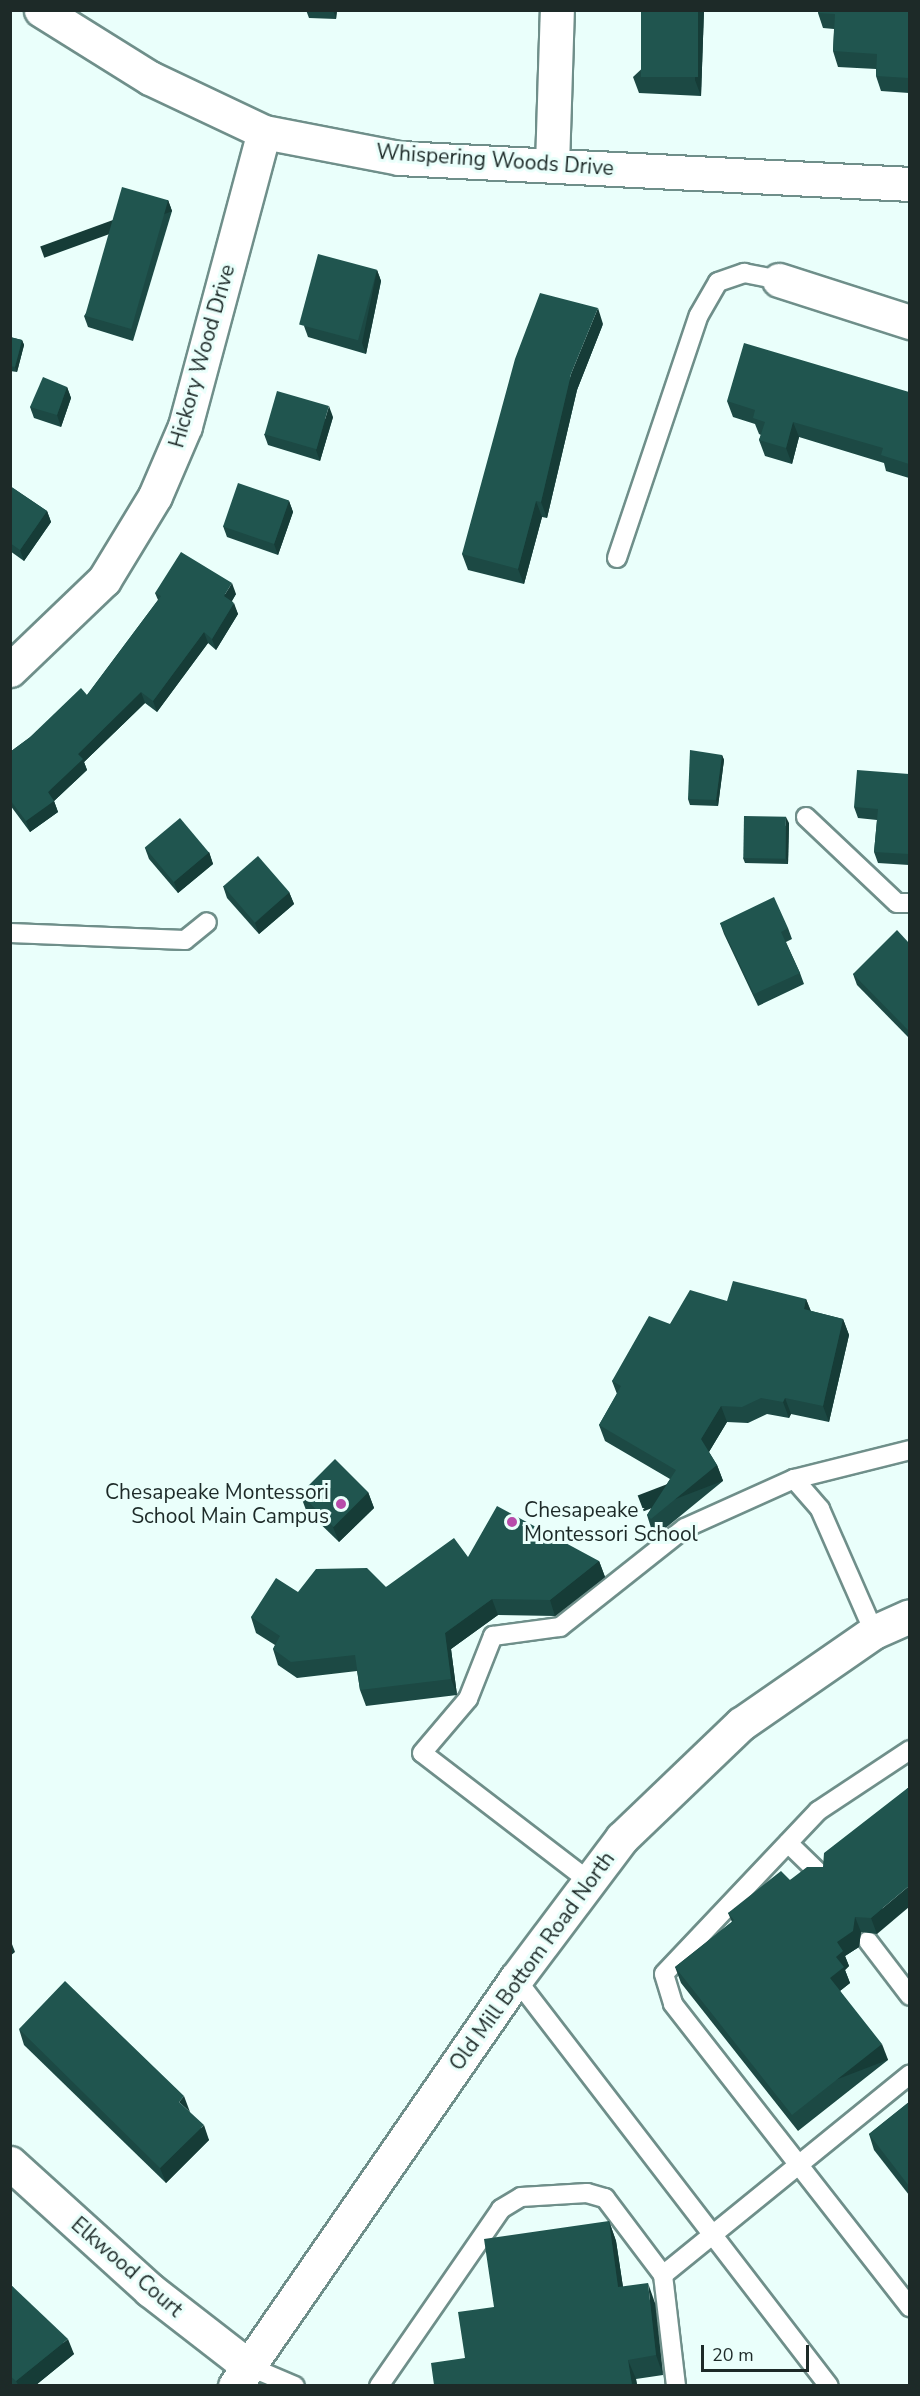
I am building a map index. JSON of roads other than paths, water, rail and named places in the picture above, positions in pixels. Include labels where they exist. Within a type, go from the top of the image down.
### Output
[{"type":"street","name":"Whispering Woods Drive","points":[[40,10],[150,78],[264,132],[399,158],[909,184]]},
{"type":"street","points":[[552,165],[557,10]]},
{"type":"street","name":"Hickory Wood Drive","points":[[10,670],[104,580],[155,496],[185,426],[264,132]]},
{"type":"street","points":[[779,280],[909,322]]},
{"type":"street","name":"Old Mill Bottom Road North","points":[[242,2376],[516,1979],[622,1838],[741,1724],[874,1632],[909,1616]]},
{"type":"street","name":"Elkwood Court","points":[[10,2163],[242,2376]]},
{"type":"lane","points":[[617,558],[699,315],[718,282],[744,273],[779,280]]},
{"type":"lane","points":[[806,817],[897,903],[909,903]]},
{"type":"lane","points":[[10,933],[185,940],[207,922]]},
{"type":"lane","points":[[589,1881],[422,1753],[468,1699],[493,1636],[560,1627],[685,1528],[794,1479],[909,1450]]},
{"type":"lane","points":[[794,1479],[820,1509],[874,1632]]},
{"type":"lane","points":[[909,1750],[818,1811],[664,1974],[664,1988],[909,2307]]},
{"type":"lane","points":[[788,1843],[821,1875]]},
{"type":"lane","points":[[868,1941],[909,1996]]},
{"type":"lane","points":[[516,1979],[829,2385]]},
{"type":"lane","points":[[663,2275],[714,2236],[909,2074]]},
{"type":"lane","points":[[379,2385],[487,2224],[521,2197],[587,2193],[605,2198],[663,2275],[676,2385]]},
{"type":"lane","points":[[242,2376],[295,2385]]},
{"type":"place","name":"Chesapeake Montessori School Main Campus","points":[[341,1504]]},
{"type":"place","name":"Chesapeake Montessori School","points":[[512,1522]]}]
